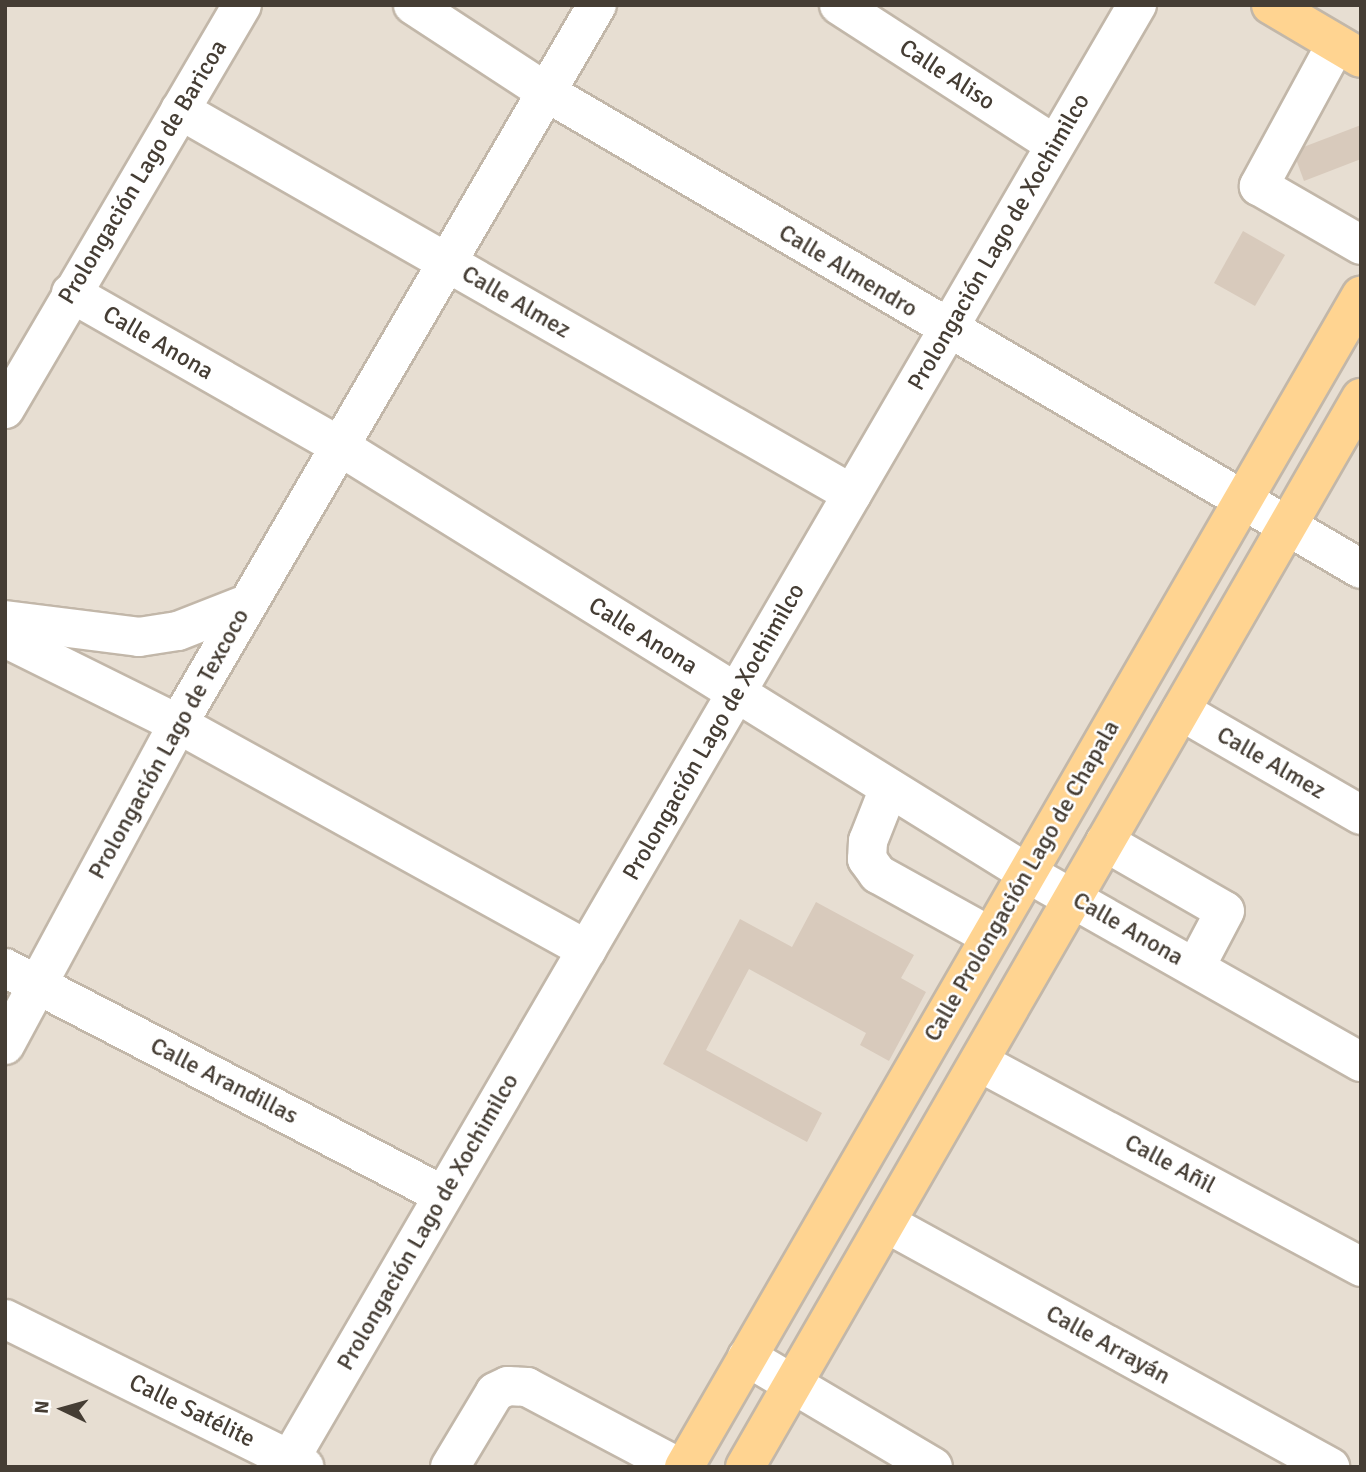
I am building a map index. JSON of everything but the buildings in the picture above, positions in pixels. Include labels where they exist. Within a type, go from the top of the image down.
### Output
[{"type":"main road","points":[[1271,5],[1348,51]]},
{"type":"main road","name":"Calle Prolongación Lago de Chapala","points":[[684,1467],[1361,296]]},
{"type":"main road","points":[[746,1467],[1361,398]]},
{"type":"street","name":"Prolongación Lago de Baricoa","points":[[5,409],[242,5]]},
{"type":"street","name":"Calle Almendro","points":[[413,5],[546,92],[947,330],[1361,569]]},
{"type":"street","name":"Prolongación Lago de Texcoco","points":[[5,1045],[20,976],[178,724],[597,5]]},
{"type":"street","name":"Calle Aliso","points":[[839,5],[1055,145]]},
{"type":"street","name":"Prolongación Lago de Xochimilco","points":[[297,1463],[443,1195],[1137,5]]},
{"type":"street","points":[[1348,51],[1259,186],[1361,245]]},
{"type":"street","name":"Calle Almez","points":[[180,110],[852,495]]},
{"type":"street","name":"Calle Anona","points":[[71,293],[339,446],[1027,873],[1361,1062]]},
{"type":"street","points":[[5,620],[139,637],[178,631],[247,604]]},
{"type":"street","points":[[5,638],[178,724],[587,950]]},
{"type":"street","name":"Calle Almez","points":[[1181,711],[1361,815]]},
{"type":"street","points":[[889,788],[868,841],[867,859],[878,874],[990,936]]},
{"type":"street","points":[[1105,842],[1225,911],[1195,968]]},
{"type":"street","name":"Calle Arandillas","points":[[20,976],[443,1195]]},
{"type":"street","name":"Calle Añil","points":[[979,1062],[1361,1267]]},
{"type":"street","name":"Calle Arrayán","points":[[886,1223],[1330,1467]]},
{"type":"street","name":"Calle Satélite","points":[[5,1319],[297,1463]]},
{"type":"street","points":[[747,1357],[933,1467]]},
{"type":"street","points":[[450,1467],[495,1392],[508,1385],[527,1387],[678,1467]]},
{"type":"shaded area","points":[[5,5],[1361,5],[1361,1467],[5,1467]]}]
